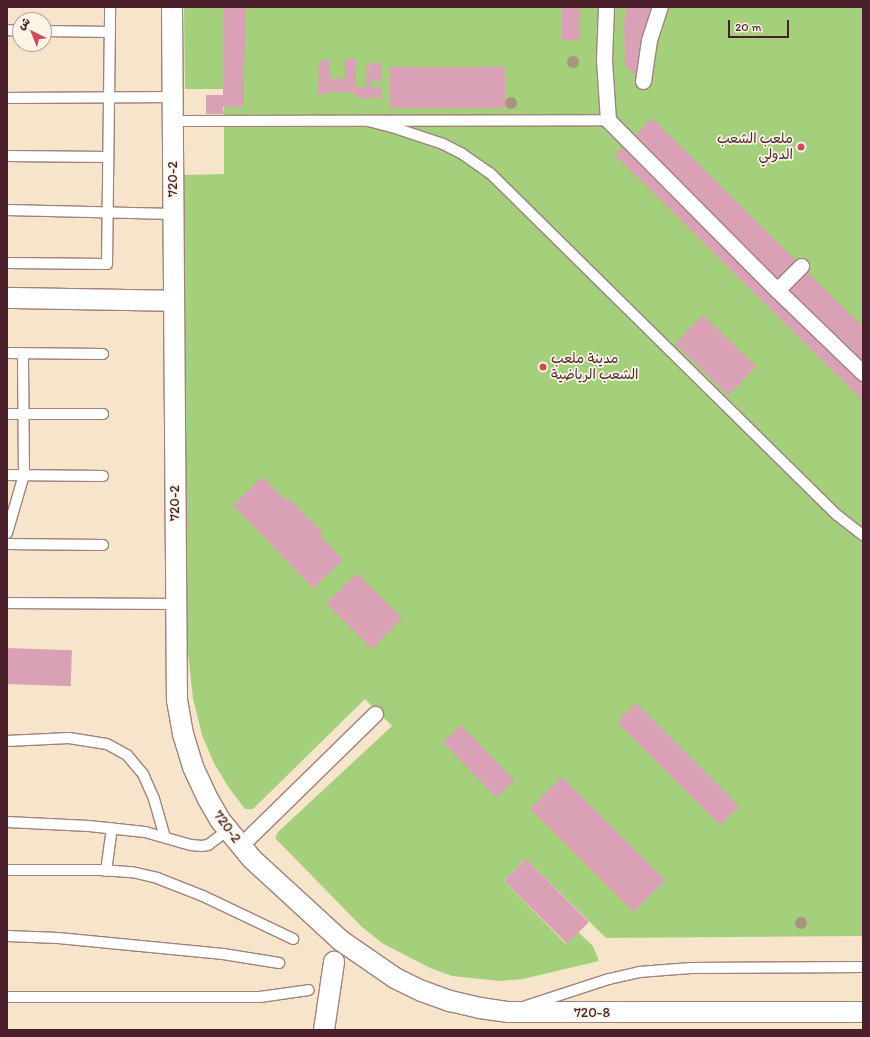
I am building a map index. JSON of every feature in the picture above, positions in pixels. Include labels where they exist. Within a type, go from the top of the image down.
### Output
[{"type":"street","name":"720-2","points":[[172,7],[175,604],[177,700],[183,734],[193,767],[208,798],[240,846],[252,859],[340,940]]},
{"type":"street","points":[[606,7],[604,60],[608,120],[777,290],[863,373]]},
{"type":"street","points":[[643,81],[649,40],[660,7]]},
{"type":"street","points":[[777,290],[801,266]]},
{"type":"street","points":[[7,298],[174,301]]},
{"type":"street","points":[[240,846],[375,714]]},
{"type":"street","name":"720-8","points":[[340,940],[395,978],[422,991],[450,1001],[505,1012],[863,1012]]},
{"type":"street","points":[[324,1030],[334,962]]},
{"type":"lane","points":[[7,263],[107,264],[110,7]]},
{"type":"lane","points":[[52,31],[110,32]]},
{"type":"lane","points":[[7,98],[172,97]]},
{"type":"lane","points":[[173,121],[608,120]]},
{"type":"lane","points":[[368,121],[392,127],[444,144],[461,153],[490,173],[836,515],[861,532]]},
{"type":"lane","points":[[7,156],[108,157]]},
{"type":"lane","points":[[7,210],[173,214]]},
{"type":"lane","points":[[7,353],[103,354]]},
{"type":"lane","points":[[7,533],[24,475],[23,353]]},
{"type":"lane","points":[[7,414],[103,414]]},
{"type":"lane","points":[[7,475],[103,476]]},
{"type":"lane","points":[[7,544],[103,545]]},
{"type":"lane","points":[[7,603],[175,604]]},
{"type":"lane","points":[[7,741],[69,738],[107,744],[127,755],[144,774],[154,799],[165,837]]},
{"type":"lane","points":[[7,822],[112,828],[145,832],[202,846],[208,845],[228,830]]},
{"type":"lane","points":[[106,871],[112,828]]},
{"type":"lane","points":[[7,870],[132,872],[163,880],[204,896],[293,939]]},
{"type":"lane","points":[[7,936],[58,938],[215,953],[279,963]]},
{"type":"lane","points":[[505,1012],[609,979],[639,972],[691,968],[863,967]]},
{"type":"lane","points":[[7,997],[260,997],[309,990]]},
{"type":"green space","name":"مدينة ملعب الشعب الرياضية","points":[[184,7],[863,7],[863,936],[606,938],[526,859],[504,881],[566,944],[578,932],[593,946],[599,961],[523,979],[500,981],[452,976],[430,968],[382,943],[362,927],[275,838],[278,832],[392,726],[365,699],[253,809],[245,809],[229,788],[214,763],[202,735],[193,698],[187,644],[185,548],[184,175],[224,174],[224,89],[185,89]]},
{"type":"building","points":[[223,7],[246,7],[243,107],[223,107],[224,114],[206,114],[206,95],[223,95]]},
{"type":"building","points":[[562,7],[580,7],[580,40],[562,40]]},
{"type":"building","points":[[627,7],[663,7],[645,83],[625,66],[624,24]]},
{"type":"building","points":[[345,59],[356,59],[355,93],[329,91],[329,94],[318,94],[319,60],[330,60],[330,78],[345,79]]},
{"type":"building","points":[[370,63],[382,63],[382,81],[372,81],[372,85],[365,86],[365,73],[370,73]]},
{"type":"building","points":[[365,66],[369,66],[369,71],[365,71]]},
{"type":"building","points":[[389,67],[505,67],[505,108],[389,108]]},
{"type":"building","points":[[356,87],[382,87],[382,98],[356,98]]},
{"type":"building","points":[[652,118],[863,327],[863,401],[615,155]]},
{"type":"building","points":[[703,315],[756,366],[728,395],[675,344]]},
{"type":"building","points":[[263,477],[284,499],[289,499],[323,533],[320,536],[343,560],[313,588],[233,505]]},
{"type":"building","points":[[357,573],[402,618],[372,649],[327,603]]},
{"type":"building","points":[[7,648],[72,650],[71,686],[7,684]]},
{"type":"building","points":[[636,703],[739,806],[720,825],[617,722]]},
{"type":"building","points":[[461,725],[514,780],[497,798],[443,742]]},
{"type":"building","points":[[562,777],[665,880],[633,912],[530,809]]},
{"type":"building","points":[[526,859],[589,922],[567,944],[504,881]]},
{"type":"place","name":"ملعب الشعب الدولي","points":[[801,147]]},
{"type":"place","name":"مدينة ملعب الشعب الرياضية","points":[[543,367]]}]
